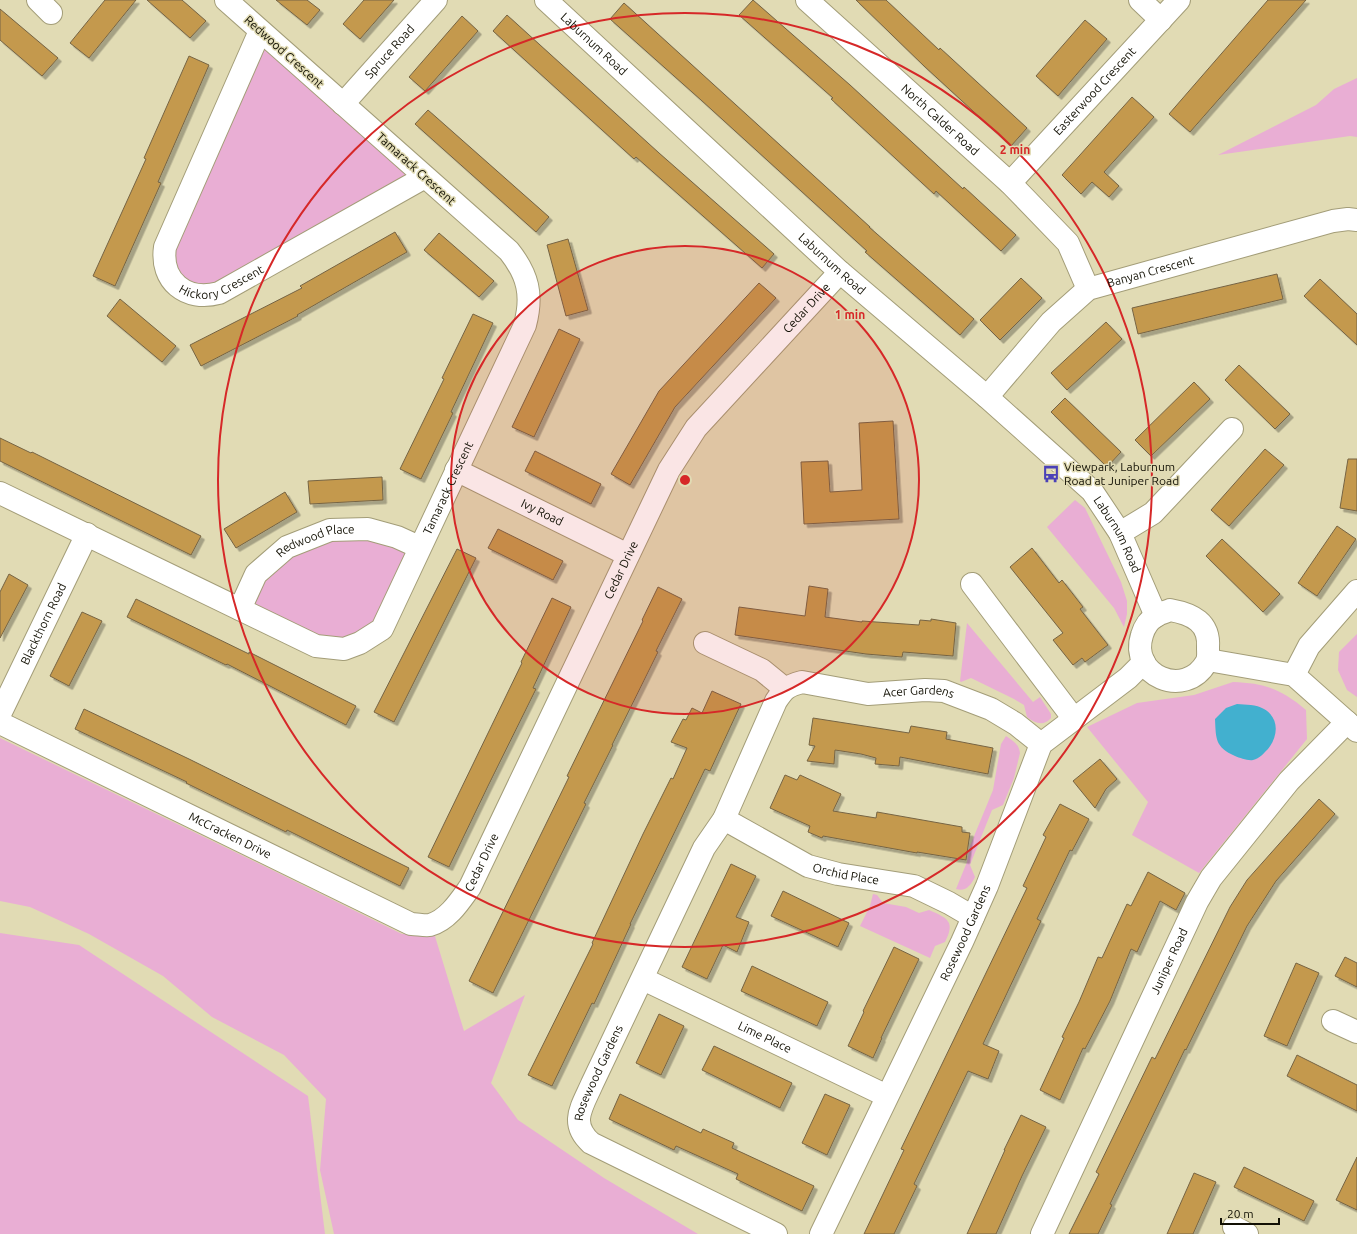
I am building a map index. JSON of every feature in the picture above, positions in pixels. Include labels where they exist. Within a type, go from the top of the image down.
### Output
[{"type":"street","name":"Redwood Crescent","points":[[226,0],[260,32],[343,104]]},
{"type":"street","name":"Spruce Road","points":[[343,104],[436,0]]},
{"type":"street","name":"Laburnum Road","points":[[546,0],[840,272],[987,397],[1092,492],[1120,533],[1156,616]]},
{"type":"street","name":"North Calder Road","points":[[807,0],[1010,183],[1068,243],[1088,289]]},
{"type":"street","points":[[1140,0],[1162,20]]},
{"type":"street","name":"Easterwood Crescent","points":[[1010,183],[1179,0]]},
{"type":"street","name":"Hickory Crescent","points":[[260,32],[165,246],[164,255],[167,270],[177,285],[184,291],[201,296],[210,296],[219,293],[425,177]]},
{"type":"street","name":"Tamarack Crescent","points":[[86,534],[316,646],[344,650],[360,643],[382,628],[525,325],[529,308],[529,291],[522,270],[509,251],[343,104]]},
{"type":"street","name":"Banyan Crescent","points":[[987,397],[1051,322],[1088,289],[1333,221],[1348,219],[1357,220]]},
{"type":"street","name":"Cedar Drive","points":[[457,905],[470,887],[669,470],[696,428],[840,272]]},
{"type":"street","points":[[1120,533],[1153,513],[1232,429]]},
{"type":"street","name":"Ivy Road","points":[[456,470],[628,555]]},
{"type":"street","points":[[0,493],[86,534]]},
{"type":"street","name":"Redwood Place","points":[[240,609],[256,574],[287,547],[330,530],[368,529],[397,537],[419,547]]},
{"type":"street","name":"Blackthorn Road","points":[[0,714],[86,534]]},
{"type":"street","points":[[972,584],[1074,719]]},
{"type":"street","points":[[1294,675],[1309,646],[1357,591]]},
{"type":"street","points":[[1170,610],[1192,615],[1201,623],[1207,633],[1209,644],[1208,660],[1196,675],[1183,680],[1171,682],[1150,672],[1140,652],[1141,640],[1144,628],[1156,616],[1170,610]]},
{"type":"street","points":[[706,643],[762,670],[784,688]]},
{"type":"street","points":[[1208,660],[1294,675],[1352,726]]},
{"type":"street","points":[[1041,744],[1128,678],[1144,662]]},
{"type":"street","name":"Acer Gardens","points":[[784,688],[802,682],[868,694],[925,690],[944,691],[991,709],[1016,724],[1041,744]]},
{"type":"street","name":"Rosewood Gardens","points":[[776,1234],[591,1143],[584,1137],[580,1130],[578,1121],[580,1111],[704,848],[724,819],[776,701],[784,688]]},
{"type":"street","name":"McCracken Drive","points":[[0,723],[411,924],[429,925],[441,921],[457,905]]},
{"type":"street","name":"Juniper Road","points":[[1042,1234],[1197,902],[1211,878],[1289,781],[1352,726]]},
{"type":"street","name":"Rosewood Gardens","points":[[821,1234],[990,880],[1041,744]]},
{"type":"street","name":"Orchid Place","points":[[724,819],[808,866],[838,874],[914,886],[949,903],[973,917]]},
{"type":"street","name":"Lime Place","points":[[643,979],[887,1096]]},
{"type":"street","points":[[1333,1021],[1357,1032]]},
{"type":"shaded area","points":[[260,31],[425,177],[210,296],[167,270]]},
{"type":"shaded area","points":[[1357,78],[1357,137],[1350,136],[1218,155],[1316,105],[1334,89]]},
{"type":"shaded area","points":[[1075,500],[1085,508],[1121,582],[1127,601],[1127,614],[1124,627],[1114,608],[1047,527]]},
{"type":"shaded area","points":[[330,530],[419,547],[382,629],[344,649],[240,609],[256,574]]},
{"type":"shaded area","points":[[967,623],[1033,702],[1040,697],[1051,714],[1051,718],[1048,721],[1039,723],[1033,721],[1027,717],[1024,705],[971,678],[961,682],[960,681]]},
{"type":"shaded area","points":[[1357,634],[1357,697],[1347,690],[1338,670],[1339,652]]},
{"type":"shaded area","points":[[1233,682],[1254,684],[1272,688],[1297,703],[1306,710],[1307,739],[1199,873],[1132,835],[1148,802],[1087,727],[1137,703],[1194,695]]},
{"type":"shaded area","points":[[1006,736],[1017,745],[1020,753],[1014,778],[1003,805],[992,810],[970,865],[975,877],[972,883],[963,890],[956,889],[967,862],[970,846],[993,790],[1001,744]]},
{"type":"shaded area","points":[[0,738],[402,934],[434,933],[464,1031],[525,995],[491,1083],[518,1120],[604,1178],[698,1234],[334,1234],[320,1170],[326,1099],[284,1055],[212,1017],[163,976],[89,934],[30,907],[0,901]]},
{"type":"shaded area","points":[[873,894],[877,895],[883,903],[906,907],[919,913],[929,910],[941,915],[950,925],[945,942],[935,946],[930,958],[860,926],[870,906]]},
{"type":"shaded area","points":[[0,933],[79,945],[308,1096],[325,1234],[0,1234]]},
{"type":"water","points":[[1237,704],[1261,707],[1273,717],[1275,722],[1276,728],[1274,739],[1268,749],[1261,756],[1253,760],[1228,753],[1220,746],[1216,737],[1215,719],[1226,708]]},
{"type":"building","points":[[105,0],[136,0],[89,58],[70,43]]},
{"type":"building","points":[[147,0],[182,0],[206,21],[190,38]]},
{"type":"building","points":[[276,0],[307,0],[320,10],[307,25]]},
{"type":"building","points":[[364,0],[394,0],[360,39],[343,24]]},
{"type":"building","points":[[753,0],[850,85],[963,189],[964,187],[1016,235],[1001,251],[936,191],[934,194],[831,99],[833,98],[739,15]]},
{"type":"building","points":[[856,0],[886,0],[939,50],[940,48],[1027,128],[1011,146],[924,66]]},
{"type":"building","points":[[1268,0],[1306,0],[1190,132],[1169,114]]},
{"type":"building","points":[[624,3],[869,227],[974,319],[960,335],[865,252],[867,251],[610,19]]},
{"type":"building","points":[[0,9],[58,58],[42,76],[0,40]]},
{"type":"building","points":[[507,15],[659,153],[774,254],[762,268],[636,157],[634,159],[493,31]]},
{"type":"building","points":[[462,16],[478,31],[425,91],[409,77]]},
{"type":"building","points":[[1085,20],[1107,39],[1058,96],[1036,76]]},
{"type":"building","points":[[189,56],[209,65],[158,182],[161,183],[115,286],[93,276],[146,159],[144,158]]},
{"type":"building","points":[[1132,97],[1154,117],[1104,172],[1119,186],[1109,197],[1092,182],[1081,194],[1062,175]]},
{"type":"building","points":[[428,110],[549,217],[536,232],[415,124]]},
{"type":"building","points":[[395,232],[407,252],[297,315],[298,316],[201,366],[190,345],[302,288],[300,286]]},
{"type":"building","points":[[439,233],[494,281],[479,297],[424,250]]},
{"type":"building","points":[[568,239],[588,310],[566,316],[547,245]]},
{"type":"building","points":[[1277,274],[1283,299],[1138,334],[1132,308]]},
{"type":"building","points":[[1021,278],[1042,298],[1000,340],[980,320]]},
{"type":"building","points":[[1320,279],[1357,314],[1357,345],[1304,296]]},
{"type":"building","points":[[759,283],[776,298],[675,407],[630,485],[611,474],[659,391]]},
{"type":"building","points":[[120,299],[176,346],[162,362],[107,316]]},
{"type":"building","points":[[473,314],[493,323],[451,412],[453,413],[421,479],[400,469],[444,379],[442,378]]},
{"type":"building","points":[[1106,322],[1122,339],[1067,390],[1051,373]]},
{"type":"building","points":[[559,329],[580,339],[534,437],[512,427]]},
{"type":"building","points":[[1239,365],[1290,414],[1275,429],[1225,380]]},
{"type":"building","points":[[1194,382],[1210,399],[1151,456],[1135,440]]},
{"type":"building","points":[[1065,398],[1121,452],[1107,467],[1051,412]]},
{"type":"building","points":[[893,421],[899,519],[804,524],[801,462],[828,461],[830,492],[862,490],[859,423]]},
{"type":"building","points":[[0,438],[31,453],[32,452],[201,536],[191,555],[0,461]]},
{"type":"building","points":[[1265,449],[1284,465],[1229,526],[1211,510]]},
{"type":"building","points":[[535,451],[601,484],[591,504],[525,471]]},
{"type":"building","points":[[1348,459],[1357,459],[1357,511],[1340,508]]},
{"type":"building","points":[[382,477],[383,500],[310,504],[308,481]]},
{"type":"building","points":[[285,492],[297,512],[236,548],[224,529]]},
{"type":"building","points":[[1337,526],[1356,539],[1317,596],[1298,583]]},
{"type":"building","points":[[498,529],[563,561],[553,580],[488,548]]},
{"type":"building","points":[[1222,539],[1280,594],[1263,612],[1206,556]]},
{"type":"building","points":[[1032,548],[1059,583],[1062,580],[1083,607],[1080,609],[1108,645],[1085,662],[1082,658],[1073,665],[1053,640],[1063,633],[1010,567]]},
{"type":"building","points":[[457,549],[476,558],[394,722],[374,712]]},
{"type":"building","points":[[9,574],[28,585],[0,638],[0,592]]},
{"type":"building","points":[[809,586],[828,589],[825,617],[862,622],[919,625],[920,620],[931,621],[931,619],[956,623],[953,656],[903,652],[902,657],[866,654],[735,635],[739,607],[805,616]]},
{"type":"building","points":[[658,587],[682,599],[656,651],[658,652],[584,803],[586,804],[493,993],[469,981],[569,777],[567,776],[643,621],[642,620]]},
{"type":"building","points":[[552,598],[571,607],[533,688],[536,689],[449,867],[428,857]]},
{"type":"building","points":[[136,599],[249,654],[249,652],[356,706],[346,725],[227,664],[226,665],[127,617]]},
{"type":"building","points":[[82,612],[102,621],[69,686],[50,676]]},
{"type":"building","points":[[712,691],[741,704],[710,771],[705,769],[630,924],[594,1004],[592,1003],[552,1086],[528,1075],[593,944],[592,943],[643,834],[671,778],[673,779],[687,748],[671,742],[683,719],[686,720],[692,708],[702,713]]},
{"type":"building","points":[[84,709],[189,759],[409,868],[400,886],[287,830],[286,832],[186,783],[187,782],[75,729]]},
{"type":"building","points":[[813,718],[909,733],[911,726],[947,732],[946,739],[993,748],[988,774],[900,757],[899,766],[875,764],[876,758],[835,750],[834,764],[807,761],[815,746],[809,745]]},
{"type":"building","points":[[1100,759],[1117,779],[1106,789],[1095,808],[1073,781]]},
{"type":"building","points":[[785,775],[797,780],[800,775],[841,794],[833,811],[876,818],[877,812],[962,827],[962,832],[970,833],[966,860],[917,853],[823,836],[822,838],[808,832],[810,826],[770,808]]},
{"type":"building","points":[[1319,799],[1335,814],[1276,881],[1247,926],[1186,1050],[1185,1049],[1110,1204],[1112,1205],[1098,1234],[1069,1234],[1099,1174],[1096,1172],[1152,1057],[1155,1059],[1230,907],[1247,880]]},
{"type":"building","points":[[1060,804],[1089,819],[1072,851],[1070,850],[1037,919],[1041,921],[983,1044],[999,1051],[988,1079],[968,1071],[914,1184],[917,1186],[894,1234],[864,1234],[904,1150],[901,1149],[1027,888],[1023,886],[1046,837],[1043,835]]},
{"type":"building","points":[[731,864],[756,876],[736,917],[749,922],[737,952],[723,945],[707,979],[682,967]]},
{"type":"building","points":[[1148,872],[1185,893],[1176,910],[1160,901],[1137,952],[1131,949],[1110,1001],[1085,1049],[1083,1048],[1060,1100],[1040,1090],[1064,1038],[1062,1037],[1098,957],[1102,958],[1127,904],[1131,906]]},
{"type":"building","points":[[783,891],[849,923],[838,947],[771,916]]},
{"type":"building","points":[[894,947],[919,959],[873,1058],[848,1046]]},
{"type":"building","points":[[1345,957],[1357,963],[1357,987],[1335,976]]},
{"type":"building","points":[[1296,963],[1319,973],[1287,1046],[1264,1036]]},
{"type":"building","points":[[752,966],[828,1002],[817,1026],[741,991]]},
{"type":"building","points":[[659,1014],[684,1026],[661,1075],[636,1063]]},
{"type":"building","points":[[714,1046],[792,1083],[780,1108],[702,1070]]},
{"type":"building","points":[[1297,1055],[1357,1085],[1357,1111],[1287,1076]]},
{"type":"building","points":[[620,1094],[701,1133],[703,1129],[734,1143],[732,1148],[814,1186],[802,1211],[736,1179],[738,1174],[676,1146],[674,1150],[609,1119]]},
{"type":"building","points":[[825,1094],[850,1105],[827,1155],[802,1143]]},
{"type":"building","points":[[1021,1115],[1046,1127],[996,1234],[967,1234],[1004,1150]]},
{"type":"building","points":[[1357,1157],[1357,1210],[1336,1200]]},
{"type":"building","points":[[1244,1167],[1314,1201],[1304,1221],[1234,1187]]},
{"type":"building","points":[[1194,1173],[1216,1182],[1193,1234],[1167,1234]]},
{"type":"place","name":"Viewpark, Laburnum Road at Juniper Road","points":[[1051,474]]}]
